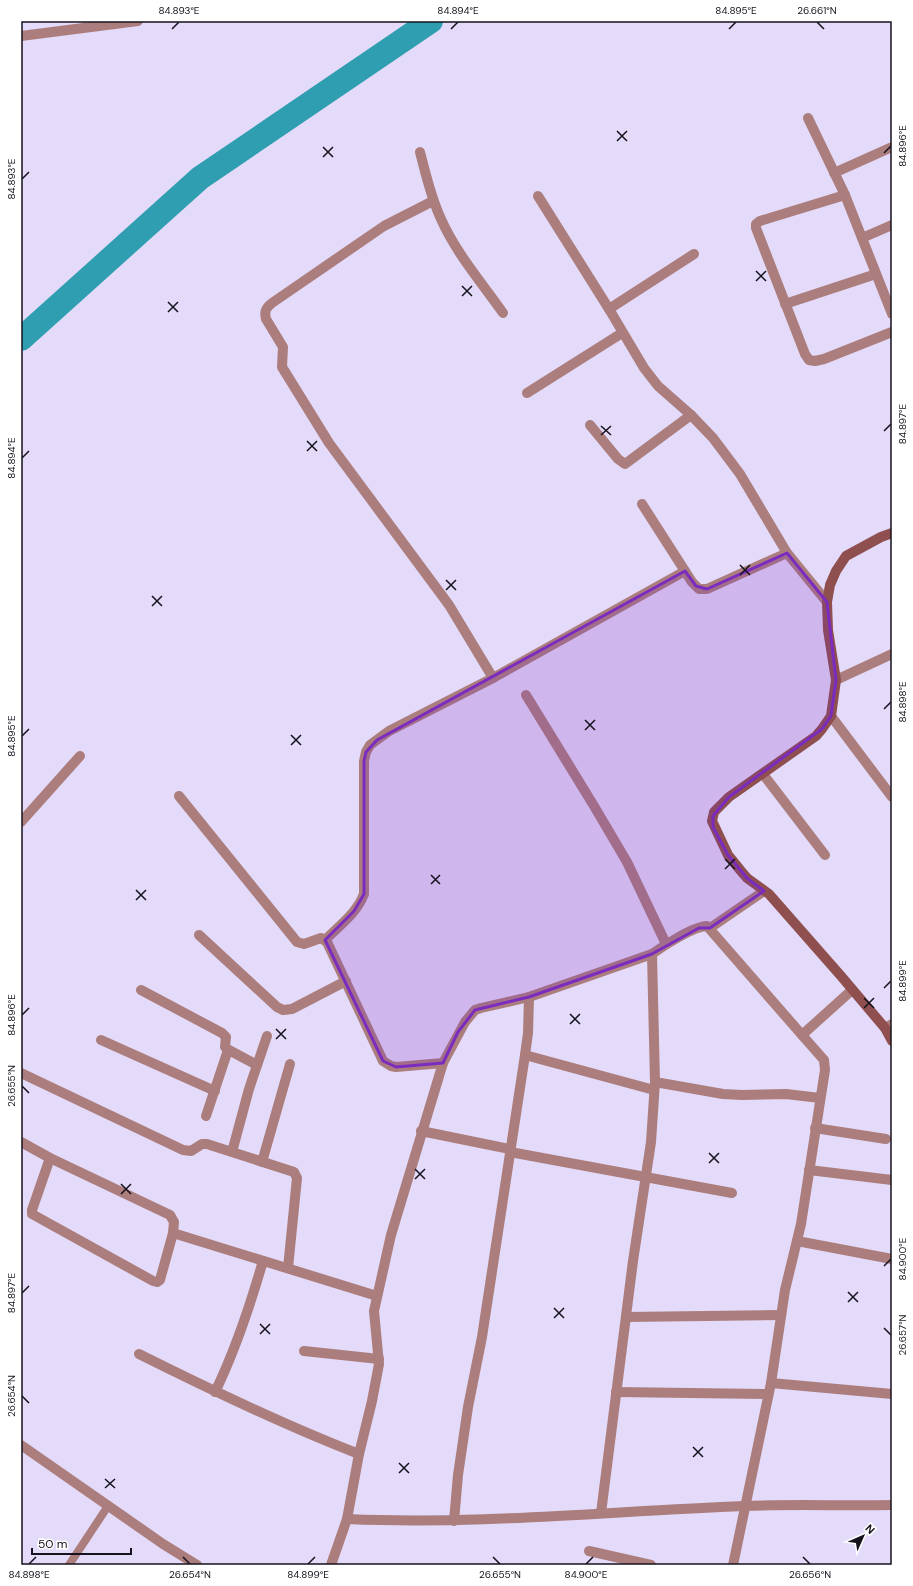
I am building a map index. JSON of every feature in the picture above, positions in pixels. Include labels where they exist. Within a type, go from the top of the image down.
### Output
[{"type":"street","points":[[21,36],[138,21]]},
{"type":"street","points":[[808,118],[845,195],[892,314]]},
{"type":"street","points":[[834,173],[892,147]]},
{"type":"street","points":[[420,152],[433,201],[450,236],[504,313]]},
{"type":"street","points":[[845,195],[760,220],[756,224],[756,228],[805,354],[809,360],[824,359],[892,332]]},
{"type":"street","points":[[538,196],[644,368],[658,386],[691,415],[713,438],[740,474],[786,553],[827,602]]},
{"type":"street","points":[[433,201],[384,226],[272,303],[266,310],[265,314],[266,319],[283,348],[282,367],[329,443],[437,588],[465,630],[493,678]]},
{"type":"street","points":[[862,238],[892,225]]},
{"type":"street","points":[[609,309],[694,254]]},
{"type":"street","points":[[785,304],[876,274]]},
{"type":"street","points":[[527,393],[622,333]]},
{"type":"street","points":[[590,425],[618,460],[625,464],[691,415]]},
{"type":"street","points":[[642,504],[685,571],[699,589],[707,589],[786,553]]},
{"type":"street","points":[[892,533],[881,537],[846,556],[836,571],[830,585],[827,602],[828,630],[836,680],[831,716],[816,736],[729,797],[714,812],[712,821],[728,855],[747,878],[769,894],[852,990],[888,1026],[892,1041]]},
{"type":"street","points":[[325,940],[354,911],[361,902],[364,894],[364,761],[366,752],[370,745],[389,731],[493,678],[685,571]]},
{"type":"street","points":[[836,680],[892,654]]},
{"type":"street","points":[[526,695],[627,862],[666,944]]},
{"type":"street","points":[[831,716],[892,797]]},
{"type":"street","points":[[21,822],[80,756]]},
{"type":"street","points":[[763,774],[825,855]]},
{"type":"street","points":[[178,796],[297,942],[304,944],[320,938],[329,944],[381,1058],[386,1064],[396,1067],[443,1063]]},
{"type":"street","points":[[710,928],[764,891]]},
{"type":"street","points":[[331,1565],[347,1519],[359,1454],[372,1401],[379,1358],[374,1324],[374,1311],[391,1235],[443,1063],[458,1032],[475,1010],[529,997],[652,954],[666,944],[703,926],[710,928],[824,1060],[826,1065],[797,1241],[781,1315],[771,1383],[733,1565]]},
{"type":"street","points":[[199,935],[277,1007],[283,1010],[292,1010],[346,981]]},
{"type":"street","points":[[602,1513],[616,1392],[651,1142],[654,1086],[652,954]]},
{"type":"street","points":[[141,990],[222,1033],[226,1037],[225,1047],[228,1050],[257,1065]]},
{"type":"street","points":[[802,1035],[852,990]]},
{"type":"street","points":[[454,1521],[458,1475],[466,1422],[482,1337],[525,1055],[528,1033],[529,997]]},
{"type":"street","points":[[232,1152],[249,1089],[267,1036]]},
{"type":"street","points":[[101,1040],[215,1091]]},
{"type":"street","points":[[206,1116],[228,1050]]},
{"type":"street","points":[[525,1055],[654,1086],[723,1094],[786,1094],[820,1098]]},
{"type":"street","points":[[262,1162],[290,1064]]},
{"type":"street","points":[[21,1073],[183,1150],[191,1151],[204,1144],[291,1171],[296,1176],[288,1268]]},
{"type":"street","points":[[815,1128],[886,1139]]},
{"type":"street","points":[[421,1132],[646,1178],[732,1193]]},
{"type":"street","points":[[21,1142],[50,1158],[170,1215],[174,1222],[173,1233],[161,1278],[155,1282],[32,1214],[32,1210],[50,1158]]},
{"type":"street","points":[[809,1170],[892,1180]]},
{"type":"street","points":[[173,1233],[377,1296]]},
{"type":"street","points":[[797,1241],[892,1259]]},
{"type":"street","points":[[215,1392],[228,1364],[246,1317],[263,1261]]},
{"type":"street","points":[[626,1317],[781,1315]]},
{"type":"street","points":[[304,1351],[379,1358]]},
{"type":"street","points":[[139,1354],[215,1392],[309,1435],[359,1454]]},
{"type":"street","points":[[771,1383],[892,1394]]},
{"type":"street","points":[[616,1392],[768,1394]]},
{"type":"street","points":[[21,1445],[163,1544],[197,1565]]},
{"type":"street","points":[[347,1519],[397,1522],[454,1521],[745,1506],[892,1506]]},
{"type":"street","points":[[589,1551],[651,1565]]},
{"type":"lane","points":[[69,1565],[108,1506]]},
{"type":"highlighted area","points":[[787,553],[827,602],[836,680],[831,716],[822,729],[729,797],[713,816],[713,827],[728,855],[747,878],[764,891],[710,928],[699,928],[652,954],[529,997],[475,1010],[458,1032],[443,1063],[396,1067],[383,1061],[325,940],[354,911],[364,894],[364,761],[366,752],[377,740],[685,571],[696,586],[707,589]]},
{"type":"waterway","points":[[21,339],[200,178],[431,21]]}]
